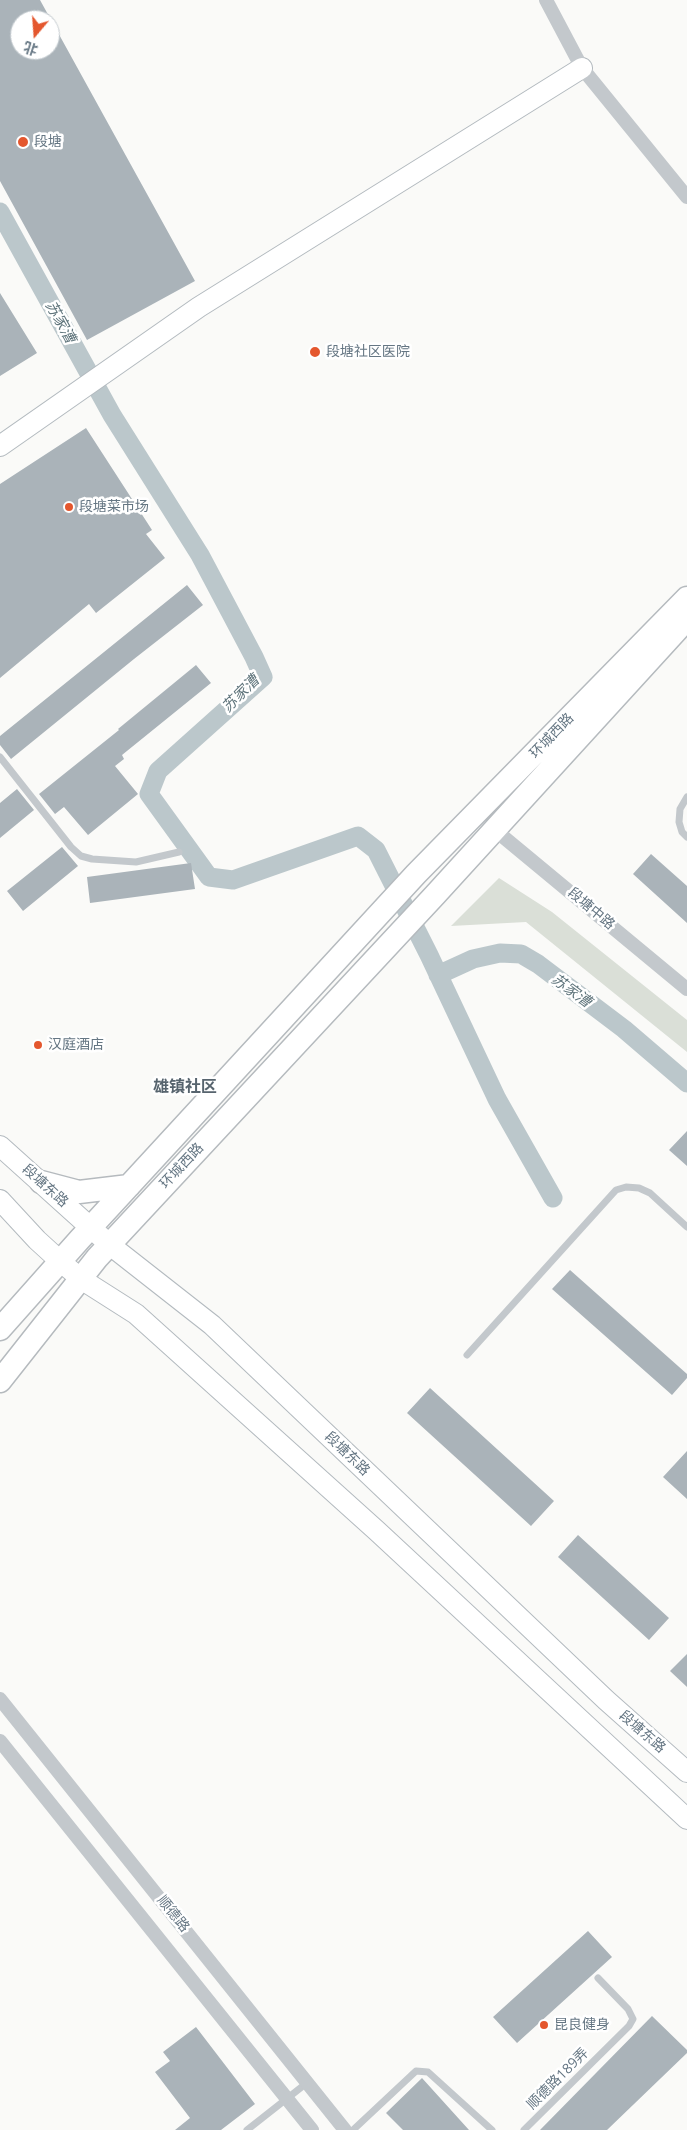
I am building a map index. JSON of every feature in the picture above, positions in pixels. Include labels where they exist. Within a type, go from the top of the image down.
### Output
[{"type":"main road","points":[[0,446],[106,370],[199,307],[582,68]]},
{"type":"main road","name":"环城西路","points":[[0,1330],[128,1186],[416,874],[687,598]]},
{"type":"main road","name":"环城西路","points":[[0,1381],[110,1245],[435,895],[687,619]]},
{"type":"main road","name":"段塘东路","points":[[0,1146],[110,1245],[212,1326],[606,1700],[687,1772]]},
{"type":"main road","points":[[41,1182],[79,1192],[128,1186]]},
{"type":"main road","points":[[0,1200],[60,1261],[81,1279],[143,1321],[385,1538],[687,1819]]},
{"type":"street","points":[[546,0],[582,68],[687,197]]},
{"type":"street","name":"段塘中路","points":[[494,830],[687,989]]},
{"type":"street","name":"顺德路","points":[[0,1699],[345,2130]]},
{"type":"street","name":"顺德路","points":[[0,1741],[312,2130]]},
{"type":"lane","points":[[0,758],[71,847],[81,856],[92,859],[136,862],[179,852]]},
{"type":"lane","points":[[687,797],[680,809],[679,822],[682,832],[687,837]]},
{"type":"lane","points":[[466,1355],[616,1190],[633,1187],[650,1193],[687,1227]]},
{"type":"lane","name":"顺德路189弄","points":[[524,2130],[633,2020],[628,2009],[598,1978]]},
{"type":"lane","points":[[353,2130],[416,2071],[428,2072],[492,2130]]},
{"type":"lane","points":[[247,2130],[308,2082]]},
{"type":"shaded area","points":[[499,878],[552,912],[687,1020],[687,1052],[526,922],[451,926]]},
{"type":"building","name":"段塘","points":[[0,0],[40,0],[46,10],[10,10],[10,60],[60,60],[60,36],[195,281],[87,340],[0,181]]},
{"type":"building","points":[[0,293],[37,353],[0,376]]},
{"type":"building","name":"段塘菜市场","points":[[86,428],[152,530],[146,534],[165,558],[96,613],[89,604],[0,678],[0,484]]},
{"type":"building","points":[[187,585],[203,605],[11,759],[0,745],[0,736]]},
{"type":"building","points":[[196,665],[211,683],[122,755],[124,759],[115,766],[138,794],[88,835],[64,807],[55,814],[39,794]]},
{"type":"building","points":[[17,789],[34,810],[0,838],[0,803]]},
{"type":"building","points":[[62,847],[78,866],[23,911],[7,891]]},
{"type":"building","points":[[651,854],[687,886],[687,923],[633,874]]},
{"type":"building","points":[[191,863],[195,889],[90,903],[87,877]]},
{"type":"building","points":[[687,1131],[687,1166],[669,1150]]},
{"type":"building","points":[[570,1270],[687,1374],[687,1378],[672,1395],[552,1289]]},
{"type":"building","points":[[430,1388],[554,1501],[531,1526],[407,1413]]},
{"type":"building","points":[[687,1451],[687,1499],[663,1477]]},
{"type":"building","points":[[578,1535],[669,1618],[649,1640],[558,1557]]},
{"type":"building","points":[[687,1654],[687,1687],[670,1671]]},
{"type":"building","points":[[588,1931],[612,1957],[517,2043],[493,2017]]},
{"type":"building","points":[[652,2016],[687,2050],[687,2053],[607,2130],[540,2130]]},
{"type":"building","points":[[196,2027],[255,2104],[221,2130],[175,2130],[190,2118],[155,2072],[170,2061],[163,2052]]},
{"type":"building","points":[[422,2078],[469,2130],[403,2130],[386,2113]]},
{"type":"waterway","name":"苏家漕","points":[[0,212],[112,415],[200,555],[263,677],[158,771],[149,794],[209,877],[233,880],[358,836],[376,850],[429,955],[497,1099],[553,1198]]},
{"type":"waterway","name":"苏家漕","points":[[438,975],[473,959],[500,953],[521,954],[538,964],[624,1029],[687,1083]]},
{"type":"place","name":"段塘","points":[[23,142]]},
{"type":"place","name":"段塘社区医院","points":[[315,352]]},
{"type":"place","name":"段塘菜市场","points":[[69,507]]},
{"type":"place","name":"汉庭酒店","points":[[38,1045]]},
{"type":"place","name":"昆良健身","points":[[544,2025]]},
{"type":"district","name":"雄镇社区","points":[[185,1087]]}]
